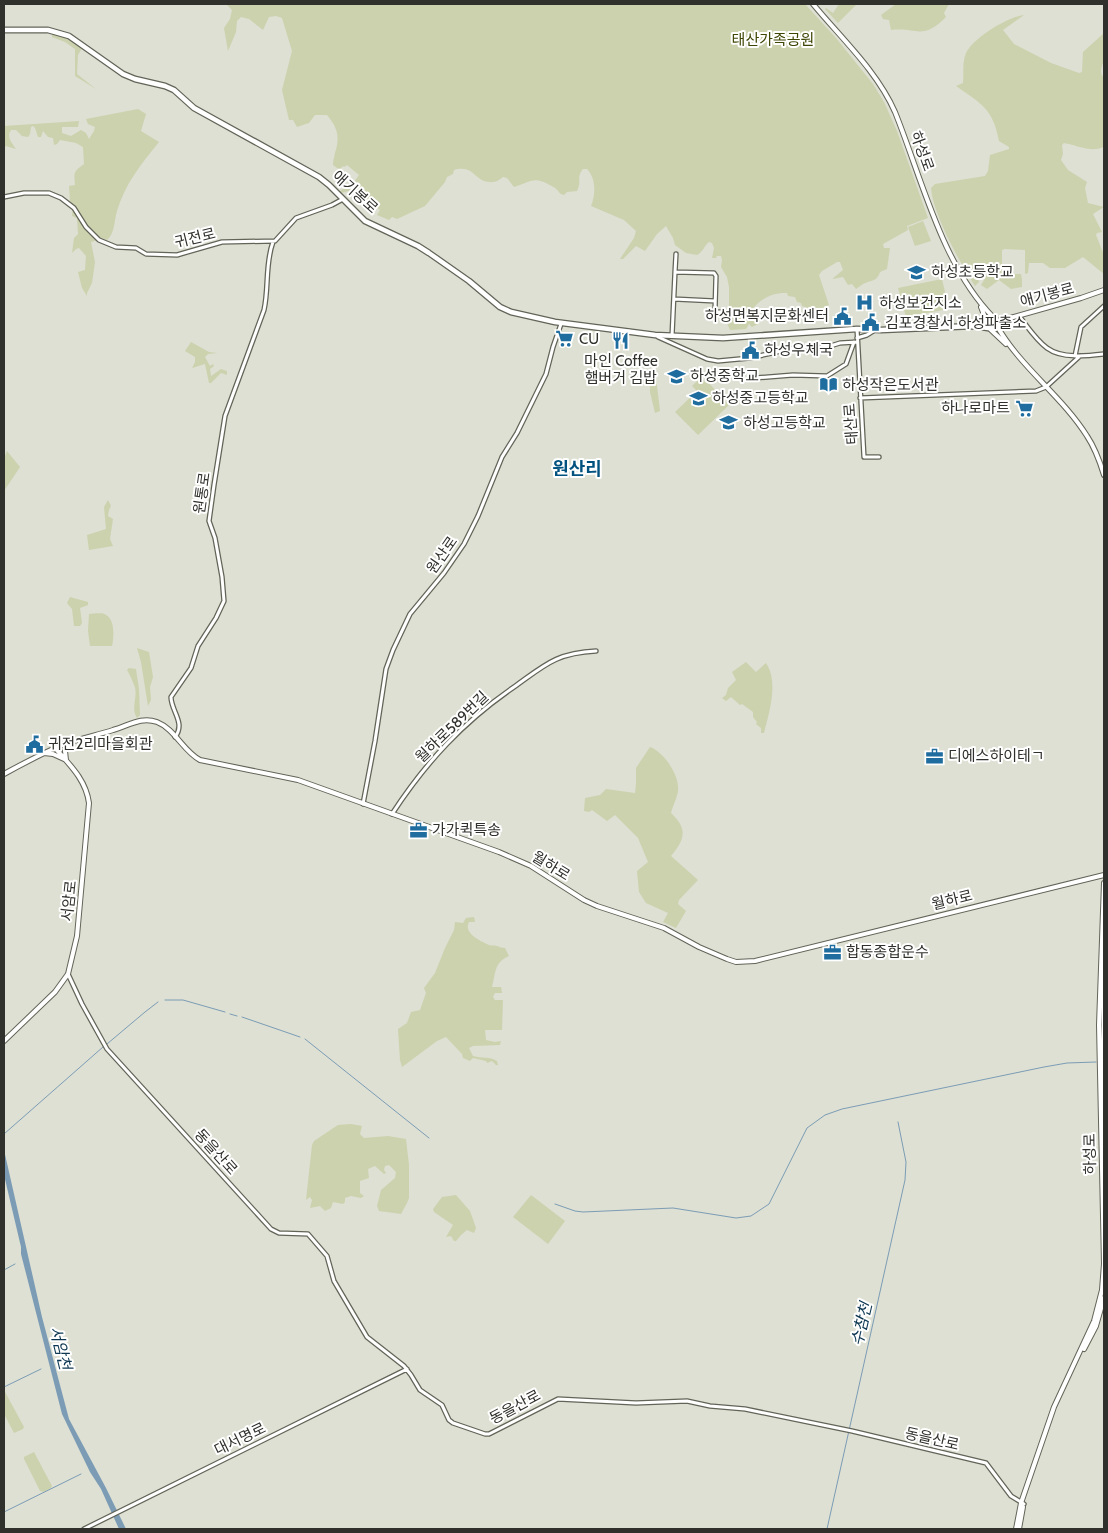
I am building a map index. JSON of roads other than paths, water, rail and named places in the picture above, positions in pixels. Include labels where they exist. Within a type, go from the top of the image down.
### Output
[{"type":"main road","name":"애기봉로","points":[[4,30],[54,30],[69,36],[127,76],[174,90],[194,108],[319,177],[329,184],[365,221],[424,249],[469,281],[500,307],[511,312],[561,324],[672,336],[733,338],[857,329],[974,326],[989,329]]},
{"type":"main road","points":[[974,326],[986,320]]},
{"type":"street","name":"하성로","points":[[813,4],[870,71],[891,103],[947,247],[962,275],[980,302],[994,318]]},
{"type":"street","name":"귀전로","points":[[4,198],[26,192],[44,192],[55,196],[74,208],[86,227],[99,240],[116,247],[136,248],[146,254],[177,255],[222,242],[273,242]]},
{"type":"street","points":[[273,242],[279,239],[289,224],[296,218],[343,199]]},
{"type":"street","name":"원통로","points":[[175,737],[179,731],[179,723],[171,697],[191,668],[198,646],[224,602],[222,576],[215,538],[209,521],[214,484],[225,416],[264,310],[268,292],[270,254],[273,242]]},
{"type":"street","points":[[672,336],[676,254]]},
{"type":"street","points":[[675,272],[714,273],[716,276],[716,311],[726,312]]},
{"type":"street","name":"애기봉로","points":[[997,326],[1018,315],[1104,290]]},
{"type":"street","points":[[674,299],[715,301]]},
{"type":"street","points":[[980,302],[986,325],[989,329],[1010,347],[1066,408],[1088,438],[1104,475]]},
{"type":"street","points":[[1075,356],[1081,327],[1104,306]]},
{"type":"street","points":[[1018,315],[1047,348],[1075,356],[1104,354]]},
{"type":"street","points":[[986,320],[989,317],[1010,318]]},
{"type":"street","points":[[994,318],[998,322],[997,326],[1010,347]]},
{"type":"street","name":"원산로","points":[[363,804],[386,669],[396,641],[410,614],[444,573],[464,544],[478,516],[502,456],[517,433],[546,374],[561,324]]},
{"type":"street","points":[[989,329],[994,329],[997,326]]},
{"type":"street","name":"태산로","points":[[857,329],[856,341],[864,458],[879,457]]},
{"type":"street","points":[[655,335],[707,359],[718,361],[750,358],[799,348],[824,348],[856,341],[875,330]]},
{"type":"street","name":"태산로","points":[[754,378],[798,375],[827,376],[846,364],[856,341]]},
{"type":"street","points":[[860,398],[1036,391],[1046,386],[1080,356]]},
{"type":"street","name":"월하로589번길","points":[[392,814],[428,764],[490,702],[547,663],[570,654],[596,651]]},
{"type":"street","name":"월하로","points":[[4,774],[71,742],[145,720],[161,724],[188,752],[200,760],[290,778],[522,861],[584,900],[664,928],[699,947],[736,962],[755,961],[1104,875]]},
{"type":"street","points":[[66,760],[65,751],[71,742]]},
{"type":"street","name":"서암로","points":[[4,1041],[55,992],[68,974],[76,936],[90,803],[81,779],[55,748]]},
{"type":"street","points":[[43,754],[53,754],[66,760]]},
{"type":"street","name":"하성로","points":[[1104,883],[1099,1025],[1104,1144]]},
{"type":"street","name":"하성로","points":[[1018,1529],[1022,1503],[1056,1401],[1094,1321],[1100,1302],[1104,1264],[1102,1103],[1104,966]]},
{"type":"street","name":"동을산로","points":[[68,974],[107,1049],[268,1226],[280,1233],[308,1234],[327,1256],[334,1280],[367,1338],[407,1369],[420,1390],[442,1405],[450,1422],[485,1434],[516,1422],[550,1401],[558,1399],[636,1403],[686,1401],[714,1406],[735,1407],[843,1429],[986,1463],[1011,1496],[1022,1503]]},
{"type":"street","name":"하성로","points":[[1022,1503],[1059,1402],[1096,1326],[1104,1298]]},
{"type":"street","name":"대서명로","points":[[84,1529],[407,1369]]},
{"type":"water","points":[[4,1150],[42,1317],[69,1419],[126,1529],[119,1529],[101,1489],[90,1472],[62,1414],[21,1254],[4,1175]]},
{"type":"waterway","points":[[165,1000],[183,1000],[225,1012]]},
{"type":"waterway","points":[[107,1044],[158,1002]]},
{"type":"waterway","points":[[230,1014],[237,1016]]},
{"type":"waterway","points":[[242,1017],[300,1037]]},
{"type":"waterway","points":[[305,1039],[429,1138]]},
{"type":"waterway","points":[[4,1134],[103,1047]]},
{"type":"waterway","points":[[555,1204],[583,1212],[673,1208],[736,1218],[751,1216],[769,1204],[807,1128],[825,1115],[842,1109],[1044,1067],[1067,1063],[1096,1062]]},
{"type":"waterway","name":"수참천","points":[[827,1529],[905,1180],[906,1162],[898,1122]]},
{"type":"waterway","points":[[4,1270],[15,1264]]},
{"type":"waterway","points":[[4,1387],[41,1369]]},
{"type":"waterway","points":[[4,1512],[81,1474]]},
{"type":"place","name":"하성초등학교","points":[[917,272]]},
{"type":"place","name":"하성보건지소","points":[[865,303]]},
{"type":"place","name":"하성면복지문화센터","points":[[843,316]]},
{"type":"place","name":"김포경찰서 하성파출소","points":[[871,323]]},
{"type":"place","name":"CU","points":[[565,339]]},
{"type":"place","name":"마인 Coffee 햄버거 김밥","points":[[621,340]]},
{"type":"place","name":"하성우체국","points":[[750,350]]},
{"type":"place","name":"하성중학교","points":[[676,376]]},
{"type":"place","name":"하성작은도서관","points":[[828,385]]},
{"type":"place","name":"하성중고등학교","points":[[698,398]]},
{"type":"place","name":"하나로마트","points":[[1024,408]]},
{"type":"place","name":"하성고등학교","points":[[729,423]]},
{"type":"place","name":"귀전2리마을회관","points":[[34,744]]},
{"type":"place","name":"디에스하이테ㄱ","points":[[934,756]]},
{"type":"place","name":"가가퀵특송","points":[[418,830]]},
{"type":"place","name":"합동종합운수","points":[[832,952]]},
{"type":"district","name":"원산리","points":[[577,469]]},
{"type":"park label","name":"태산가족공원","points":[[773,40]]},
{"type":"water label","name":"서암천","points":[[61,1348]]}]
